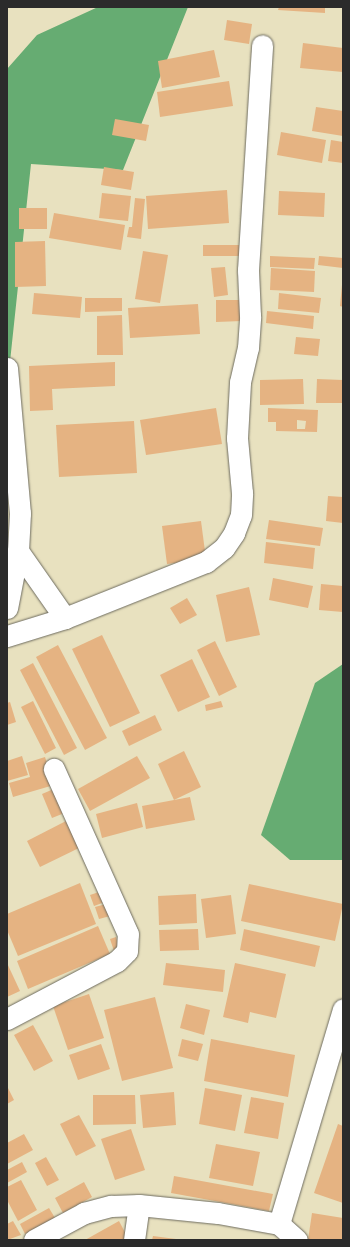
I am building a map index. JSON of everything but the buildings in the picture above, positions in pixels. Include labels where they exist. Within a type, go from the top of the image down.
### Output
[{"type":"street","points":[[7,636],[65,618],[206,562],[224,548],[234,533],[241,515],[242,500],[238,430],[240,382],[248,348],[248,270],[262,45]]},
{"type":"street","points":[[7,368],[20,513],[18,551],[7,608]]},
{"type":"street","points":[[18,551],[65,618]]},
{"type":"street","points":[[7,1019],[117,961],[127,951],[128,934],[54,769]]},
{"type":"street","points":[[279,1224],[343,1009]]},
{"type":"street","points":[[134,1240],[139,1205]]},
{"type":"street","points":[[34,1240],[84,1213],[111,1206],[139,1205],[218,1213],[279,1224],[297,1240]]},
{"type":"green space","points":[[98,7],[188,7],[123,170],[31,164],[7,390],[7,69],[37,35]]},
{"type":"green space","points":[[343,664],[343,860],[290,860],[261,835],[315,683]]}]
